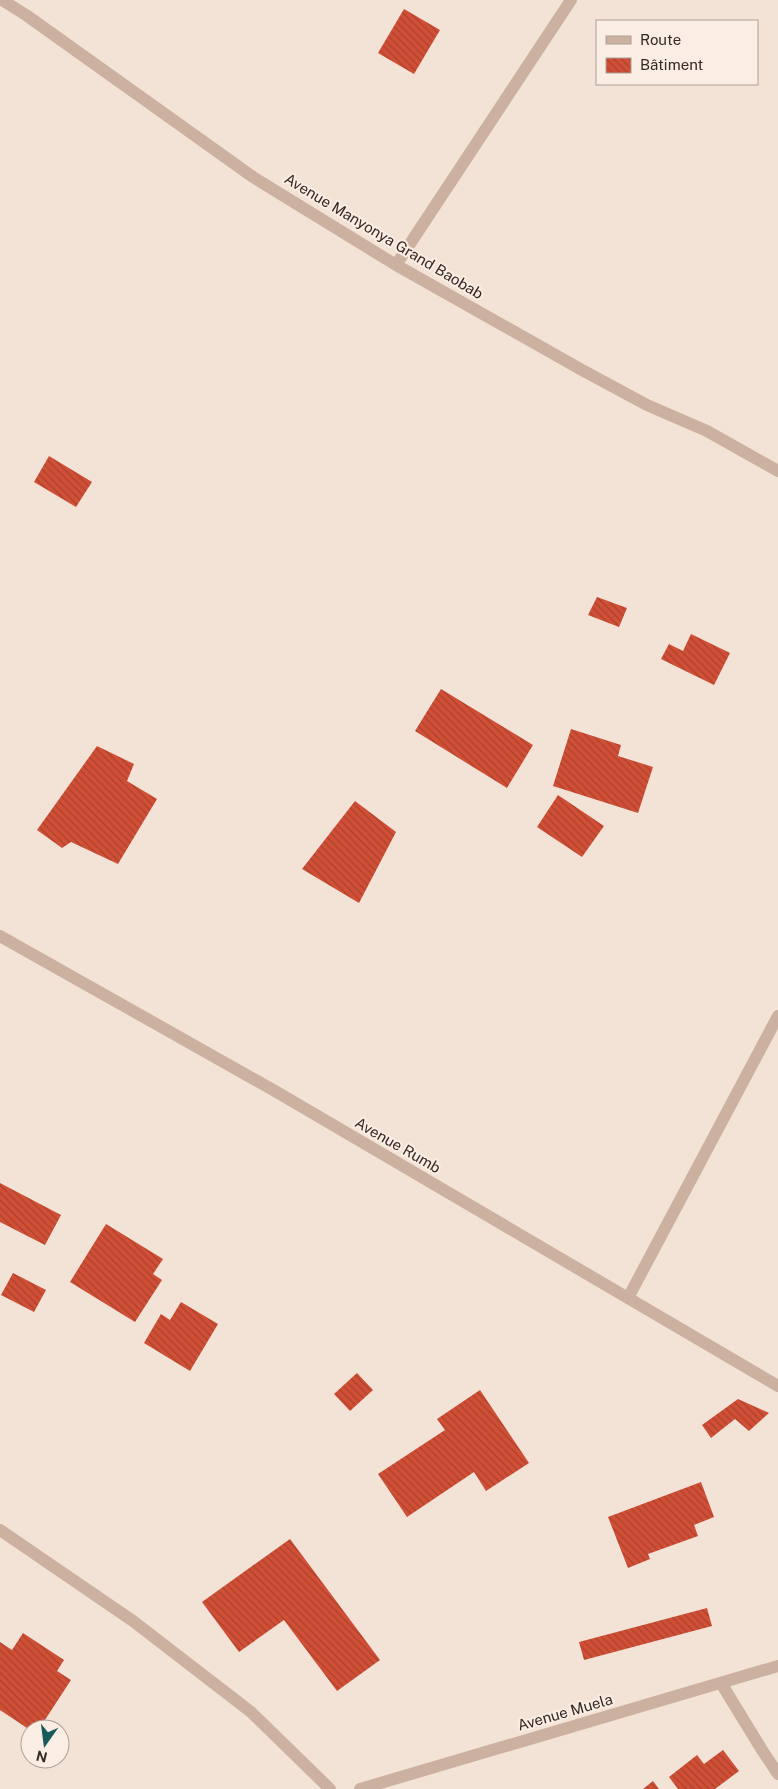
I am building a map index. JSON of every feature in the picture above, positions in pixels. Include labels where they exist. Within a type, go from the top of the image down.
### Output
[{"type":"street","name":"Avenue Manyonya Grand Baobab","points":[[2,0],[26,15],[253,177],[396,265],[582,370],[647,405],[707,431],[774,469]]},
{"type":"street","points":[[396,265],[571,0]]},
{"type":"street","name":"Avenue Rumb","points":[[0,936],[275,1091],[778,1386]]},
{"type":"street","points":[[628,1298],[778,1016]]},
{"type":"street","points":[[0,1530],[133,1621],[251,1712],[330,1789]]},
{"type":"street","name":"Avenue Muela","points":[[360,1789],[778,1666]]},
{"type":"street","points":[[721,1683],[778,1774]]},
{"type":"building","points":[[404,9],[440,30],[414,74],[378,53]]},
{"type":"building","points":[[49,456],[92,482],[76,507],[34,482]]},
{"type":"building","points":[[597,597],[627,608],[619,627],[588,615]]},
{"type":"building","points":[[691,634],[730,653],[714,685],[661,659],[669,644],[683,651]]},
{"type":"building","points":[[441,689],[533,745],[507,788],[415,731]]},
{"type":"building","points":[[571,729],[621,745],[618,756],[653,767],[638,813],[553,786]]},
{"type":"building","points":[[97,746],[134,764],[127,781],[157,799],[118,864],[71,842],[62,848],[37,830]]},
{"type":"building","points":[[558,795],[604,826],[582,857],[537,827]]},
{"type":"building","points":[[355,801],[396,832],[359,903],[302,869]]},
{"type":"building","points":[[0,1183],[61,1215],[45,1245],[0,1222]]},
{"type":"building","points":[[106,1224],[163,1259],[153,1274],[162,1280],[135,1322],[70,1282]]},
{"type":"building","points":[[13,1273],[46,1290],[34,1312],[1,1295]]},
{"type":"building","points":[[181,1302],[218,1324],[190,1371],[144,1343],[161,1314],[170,1320]]},
{"type":"building","points":[[357,1373],[373,1390],[350,1411],[334,1394]]},
{"type":"building","points":[[480,1390],[529,1463],[486,1491],[474,1472],[407,1517],[378,1474],[445,1430],[437,1419]]},
{"type":"building","points":[[738,1399],[769,1413],[749,1431],[735,1419],[711,1438],[702,1425]]},
{"type":"building","points":[[701,1482],[714,1517],[694,1525],[698,1536],[648,1554],[650,1559],[628,1568],[608,1517]]},
{"type":"building","points":[[290,1539],[380,1660],[337,1691],[284,1620],[239,1652],[202,1602]]},
{"type":"building","points":[[707,1608],[712,1626],[584,1660],[579,1642]]},
{"type":"building","points":[[23,1633],[64,1660],[57,1671],[71,1680],[46,1719],[20,1719],[20,1723],[0,1710],[0,1642],[12,1650]]},
{"type":"building","points":[[723,1750],[739,1771],[715,1789],[678,1789],[669,1777],[697,1755],[704,1764]]},
{"type":"building","points":[[653,1781],[659,1789],[643,1789]]}]
